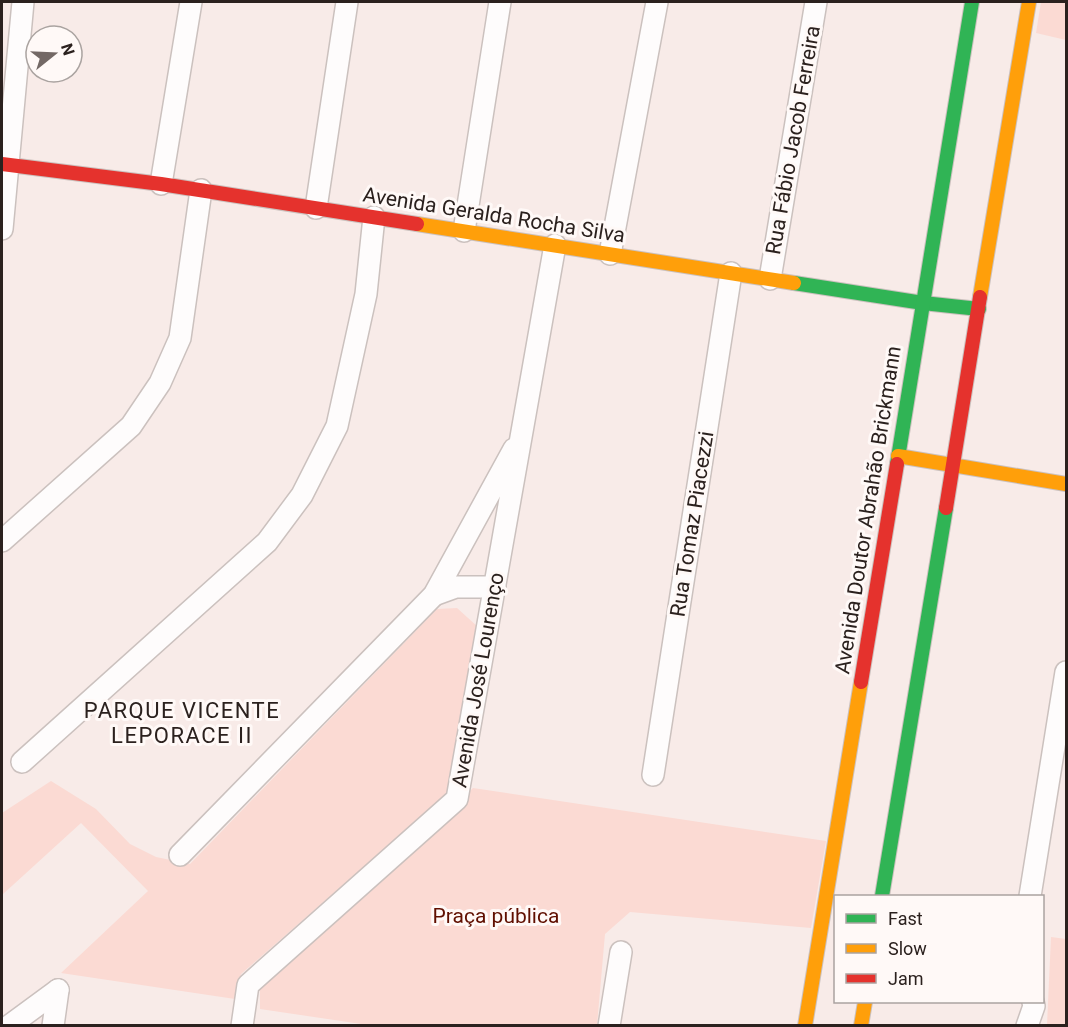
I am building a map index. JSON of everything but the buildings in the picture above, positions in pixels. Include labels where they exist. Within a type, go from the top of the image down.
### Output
[{"type":"main road","name":"Avenida Doutor Abrahão Brickmann","points":[[805,1026],[972,2]]},
{"type":"main road","points":[[882,895],[1029,2]]},
{"type":"main road","name":"Avenida Geralda Rocha Silva","points":[[5,164],[161,184],[923,303],[979,309]]},
{"type":"main road","points":[[898,456],[1066,484]]},
{"type":"main road","points":[[818,948],[834,951]]},
{"type":"main road","points":[[861,1026],[865,1003]]},
{"type":"street","points":[[2,229],[5,164],[23,2]]},
{"type":"street","points":[[161,184],[190,2]]},
{"type":"street","points":[[316,208],[347,2]]},
{"type":"street","points":[[464,231],[500,2]]},
{"type":"street","points":[[610,254],[657,2]]},
{"type":"street","name":"Rua Fábio Jacob Ferreira","points":[[770,279],[816,2]]},
{"type":"street","points":[[2,541],[131,426],[160,383],[180,338],[201,190]]},
{"type":"street","points":[[22,762],[267,542],[302,495],[337,426],[366,294],[374,217]]},
{"type":"street","name":"Avenida José Lourenço","points":[[242,1026],[248,985],[456,800],[555,245]]},
{"type":"street","name":"Rua Tomaz Piacezzi","points":[[653,775],[731,273]]},
{"type":"street","points":[[180,855],[434,595],[522,434]]},
{"type":"street","points":[[434,595],[456,587],[495,587]]},
{"type":"street","points":[[1030,895],[1066,672]]},
{"type":"street","points":[[609,1026],[621,952]]},
{"type":"street","points":[[9,1026],[58,990],[53,1026]]},
{"type":"street","points":[[1027,1026],[1033,1003]]},
{"type":"green space","points":[[1041,2],[1066,2],[1066,40],[1036,33]]},
{"type":"green space","points":[[457,608],[478,627],[447,794],[241,974],[235,999],[61,973],[148,891],[81,823],[2,895],[2,813],[51,781],[96,809],[130,844],[156,857],[190,864],[437,609]]},
{"type":"green space","name":"Praça pública","points":[[473,788],[826,841],[811,928],[630,912],[605,934],[597,1025],[368,1025],[260,1009],[260,986]]},
{"type":"green space","points":[[1051,937],[1066,939],[1066,1025],[1047,1025]]},
{"type":"traffic: fast","points":[[897,464],[972,2]]},
{"type":"traffic: fast","points":[[794,283],[923,303],[979,309]]},
{"type":"traffic: fast","points":[[882,895],[946,508]]},
{"type":"traffic: slow","points":[[980,297],[1029,2]]},
{"type":"traffic: slow","points":[[417,224],[794,283]]},
{"type":"traffic: slow","points":[[898,456],[1066,484]]},
{"type":"traffic: slow","points":[[805,1026],[861,682]]},
{"type":"traffic: slow","points":[[861,1026],[865,1003]]},
{"type":"traffic: jam","points":[[2,164],[161,184],[417,224]]},
{"type":"traffic: jam","points":[[946,508],[980,297]]},
{"type":"traffic: jam","points":[[861,682],[897,464]]},
{"type":"district","name":"PARQUE VICENTE LEPORACE II","points":[[182,722]]}]
